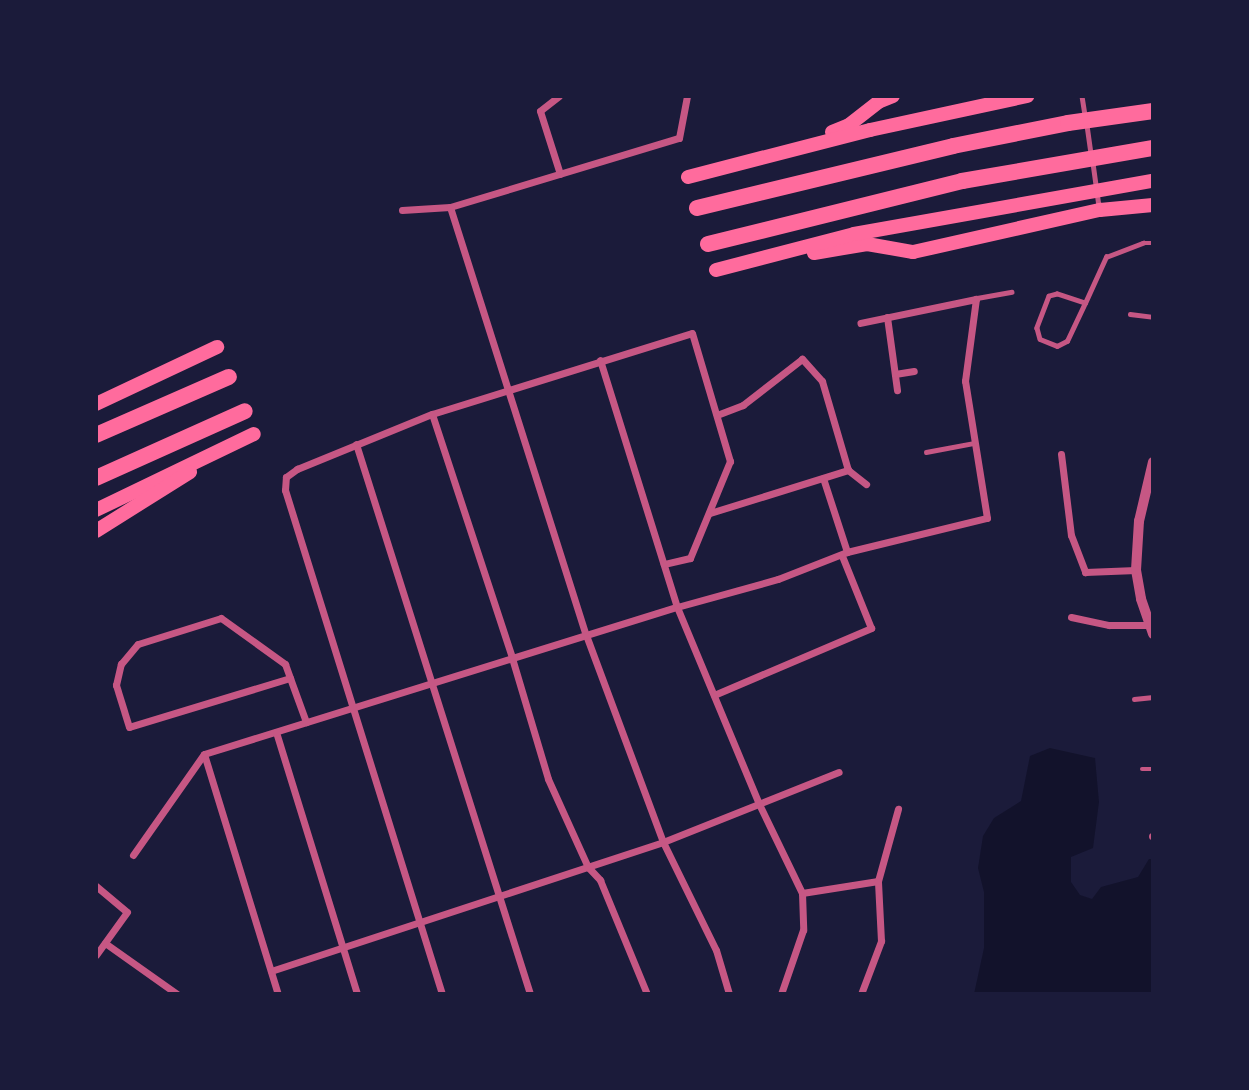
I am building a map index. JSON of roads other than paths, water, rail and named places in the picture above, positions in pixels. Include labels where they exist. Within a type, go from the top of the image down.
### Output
[{"type":"highway","points":[[765,157],[849,125],[865,109],[893,96]]},
{"type":"highway","points":[[688,177],[1027,96]]},
{"type":"highway","points":[[697,208],[953,146],[1068,123],[1153,111]]},
{"type":"highway","points":[[708,244],[949,184],[1076,159],[1153,148]]},
{"type":"highway","points":[[716,270],[854,234],[1077,192],[1153,181]]},
{"type":"highway","points":[[746,261],[867,244],[913,252],[941,248],[1100,210],[1153,205]]},
{"type":"highway","points":[[96,404],[216,346]]},
{"type":"highway","points":[[96,435],[229,377]]},
{"type":"highway","points":[[96,478],[245,411]]},
{"type":"highway","points":[[96,510],[254,434]]},
{"type":"highway","points":[[96,531],[235,443]]},
{"type":"street","points":[[559,96],[540,111],[559,174]]},
{"type":"street","points":[[402,210],[450,207],[679,138],[687,96]]},
{"type":"street","points":[[450,207],[586,635],[663,842],[716,950],[729,994]]},
{"type":"street","points":[[133,855],[204,754],[677,607],[778,579],[844,554],[987,518],[965,381],[976,299],[860,323]]},
{"type":"street","points":[[887,317],[897,390]]},
{"type":"street","points":[[442,994],[285,490],[286,477],[297,469],[432,414],[692,333],[730,461],[690,558],[664,564]]},
{"type":"street","points":[[717,415],[743,405],[802,359],[822,381],[848,470],[866,484]]},
{"type":"street","points":[[600,360],[677,607],[759,804],[802,893],[803,930],[781,994]]},
{"type":"street","points":[[895,374],[914,372]]},
{"type":"street","points":[[432,414],[512,658],[548,779],[588,867],[600,880],[647,994]]},
{"type":"street","points":[[356,444],[530,994]]},
{"type":"street","points":[[1060,454],[1071,535],[1085,572],[1136,570]]},
{"type":"street","points":[[1071,617],[1109,625],[1151,629],[1136,570],[1139,521],[1153,462]]},
{"type":"street","points":[[710,513],[848,470]]},
{"type":"street","points":[[713,695],[871,628],[844,554],[822,478]]},
{"type":"street","points":[[290,678],[130,727],[116,685],[121,664],[138,644],[222,618],[285,664],[306,722]]},
{"type":"street","points":[[276,732],[357,994]]},
{"type":"street","points":[[204,754],[278,994]]},
{"type":"street","points":[[271,971],[663,842],[839,772]]},
{"type":"street","points":[[861,994],[881,941],[878,881],[898,810]]},
{"type":"street","points":[[802,893],[878,881]]},
{"type":"street","points":[[96,886],[127,912],[96,955]]},
{"type":"street","points":[[104,943],[177,994]]},
{"type":"lane","points":[[1082,96],[1100,210]]},
{"type":"lane","points":[[1085,303],[1058,293],[1049,296],[1037,328],[1041,339],[1057,346],[1067,341],[1085,303],[1106,257],[1143,243],[1153,243]]},
{"type":"lane","points":[[976,299],[1011,292]]},
{"type":"lane","points":[[1130,314],[1153,317]]},
{"type":"lane","points":[[926,452],[975,443]]},
{"type":"lane","points":[[1134,699],[1153,697]]},
{"type":"lane","points":[[1142,769],[1153,769]]}]
